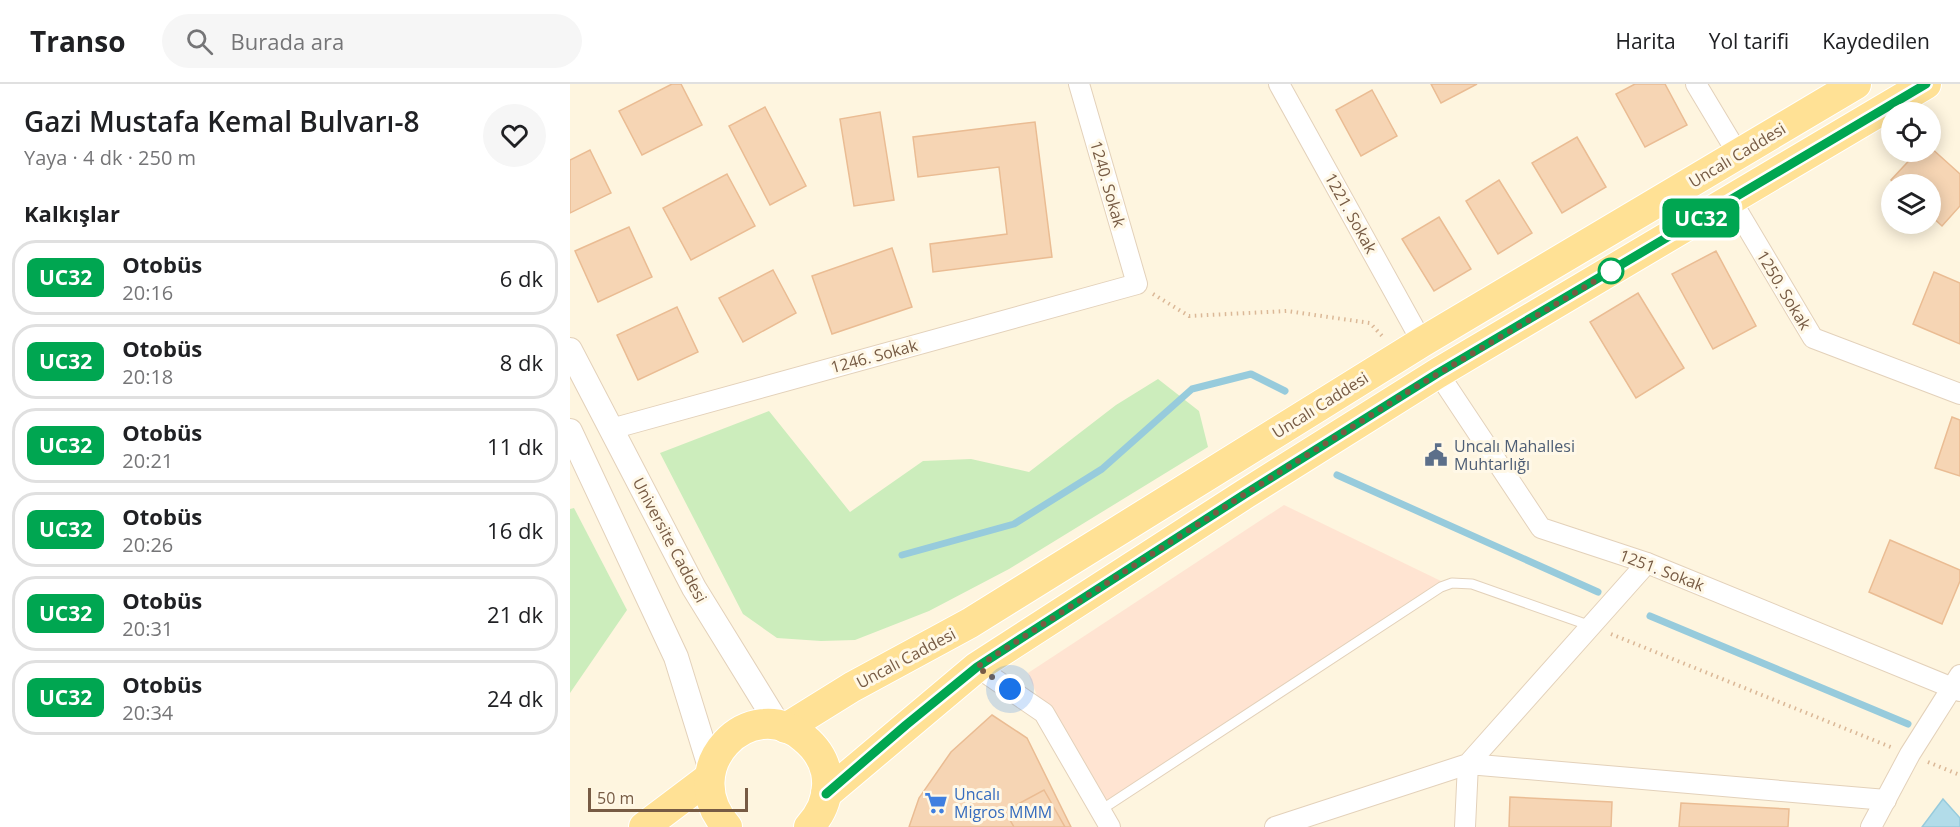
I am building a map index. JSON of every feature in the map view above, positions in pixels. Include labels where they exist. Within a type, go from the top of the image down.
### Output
[{"type":"main road","name":"Uncalı Caddesi","points":[[783,727],[970,623],[1422,342],[1856,84]]},
{"type":"main road","points":[[823,813],[906,725],[977,667],[1438,373],[1926,84]]},
{"type":"main road","points":[[727,827],[717,815],[710,797],[710,774],[714,759],[725,742],[741,731],[760,725],[783,727],[798,732],[813,745],[823,762],[828,781],[823,813]]},
{"type":"main road","points":[[644,827],[710,774]]},
{"type":"street","name":"1240. Sokak","points":[[1079,84],[1137,284]]},
{"type":"street","points":[[1696,84],[1738,154]]},
{"type":"street","name":"1221. Sokak","points":[[1288,87],[1422,342]]},
{"type":"street","name":"1250. Sokak","points":[[1731,200],[1813,338],[1960,394]]},
{"type":"street","name":"1246. Sokak","points":[[611,429],[1137,284]]},
{"type":"street","name":"Universite Caddesi","points":[[570,350],[694,588],[783,727]]},
{"type":"street","name":"1251. Sokak","points":[[1438,373],[1541,528],[1647,563],[1957,684]]},
{"type":"street","points":[[571,434],[676,657],[710,774]]},
{"type":"street","points":[[1465,827],[1468,764],[1647,563]]},
{"type":"street","points":[[977,667],[1044,713],[1105,819]]},
{"type":"street","points":[[1871,827],[1910,754],[1957,684]]},
{"type":"street","points":[[1275,827],[1468,764],[1886,800]]},
{"type":"lane","points":[[1105,819],[1441,587],[1452,583],[1472,584],[1591,626]]},
{"type":"path","points":[[1137,284],[1189,316],[1287,311],[1370,323],[1388,342]]},
{"type":"path","points":[[1591,626],[1960,774]]},
{"type":"shaded area","points":[[1284,505],[1443,582],[1098,806],[1044,713],[1028,673]]},
{"type":"green space","points":[[1158,379],[1199,411],[1208,447],[1009,569],[929,611],[855,640],[821,641],[777,638],[743,614],[660,453],[769,411],[850,512],[923,461],[971,459],[1029,472],[1116,405]]},
{"type":"green space","points":[[574,508],[627,610],[570,693],[570,509]]},
{"type":"water","points":[[1943,799],[1960,818],[1960,827],[1922,827]]},
{"type":"building","points":[[672,84],[681,84],[702,125],[642,155],[619,111]]},
{"type":"building","points":[[1431,84],[1477,84],[1441,103]]},
{"type":"building","points":[[1635,84],[1665,84],[1687,125],[1645,147],[1616,94]]},
{"type":"building","points":[[1372,90],[1397,136],[1361,156],[1336,110]]},
{"type":"building","points":[[765,107],[806,186],[770,205],[729,126]]},
{"type":"building","points":[[880,112],[894,200],[854,206],[840,119]]},
{"type":"building","points":[[1035,122],[1052,257],[933,272],[930,244],[1007,234],[999,167],[918,177],[913,137]]},
{"type":"building","points":[[1577,137],[1606,187],[1562,213],[1532,163]]},
{"type":"building","points":[[590,150],[611,193],[570,213],[570,160]]},
{"type":"building","points":[[1941,157],[1960,174],[1960,206],[1942,226],[1941,174],[1897,174],[1908,162],[1941,162]]},
{"type":"building","points":[[727,174],[755,226],[691,260],[663,208]]},
{"type":"building","points":[[1499,180],[1532,233],[1498,254],[1466,201]]},
{"type":"building","points":[[1439,217],[1471,269],[1434,291],[1402,239]]},
{"type":"building","points":[[629,227],[652,277],[598,302],[575,251]]},
{"type":"building","points":[[892,248],[912,307],[832,334],[812,276]]},
{"type":"building","points":[[1716,251],[1756,326],[1713,349],[1672,274]]},
{"type":"building","points":[[773,270],[796,313],[743,342],[719,298]]},
{"type":"building","points":[[1934,272],[1960,283],[1960,344],[1913,324]]},
{"type":"building","points":[[1638,293],[1684,368],[1636,398],[1590,322]]},
{"type":"building","points":[[677,307],[698,352],[638,380],[617,335]]},
{"type":"building","points":[[1952,417],[1960,420],[1960,476],[1935,468]]},
{"type":"building","points":[[1890,540],[1960,570],[1960,581],[1942,624],[1869,592]]},
{"type":"building","points":[[992,715],[1027,738],[1071,827],[909,827],[919,798],[951,752]]},
{"type":"building","points":[[1044,790],[1065,827],[1014,827],[1005,811]]},
{"type":"building","points":[[1510,797],[1612,802],[1611,827],[1509,827]]},
{"type":"building","points":[[1681,803],[1789,809],[1788,827],[1679,827]]},
{"type":"waterway","points":[[902,555],[1014,524],[1102,469],[1192,389],[1251,374],[1285,391]]},
{"type":"waterway","points":[[1337,475],[1598,592]]},
{"type":"waterway","points":[[1650,616],[1908,724]]},
{"type":"bus line","name":"UC32","points":[[826,794],[977,667],[1034,630],[1438,373],[1926,84]]},
{"type":"place","name":"Uncalı Mahallesi Muhtarlığı","points":[[1436,455]]},
{"type":"place","name":"Uncalı Migros MMM","points":[[936,803]]},
{"type":"route","points":[[1010,689],[977,667],[1419,385],[1620,266],[1611,271]]}]
